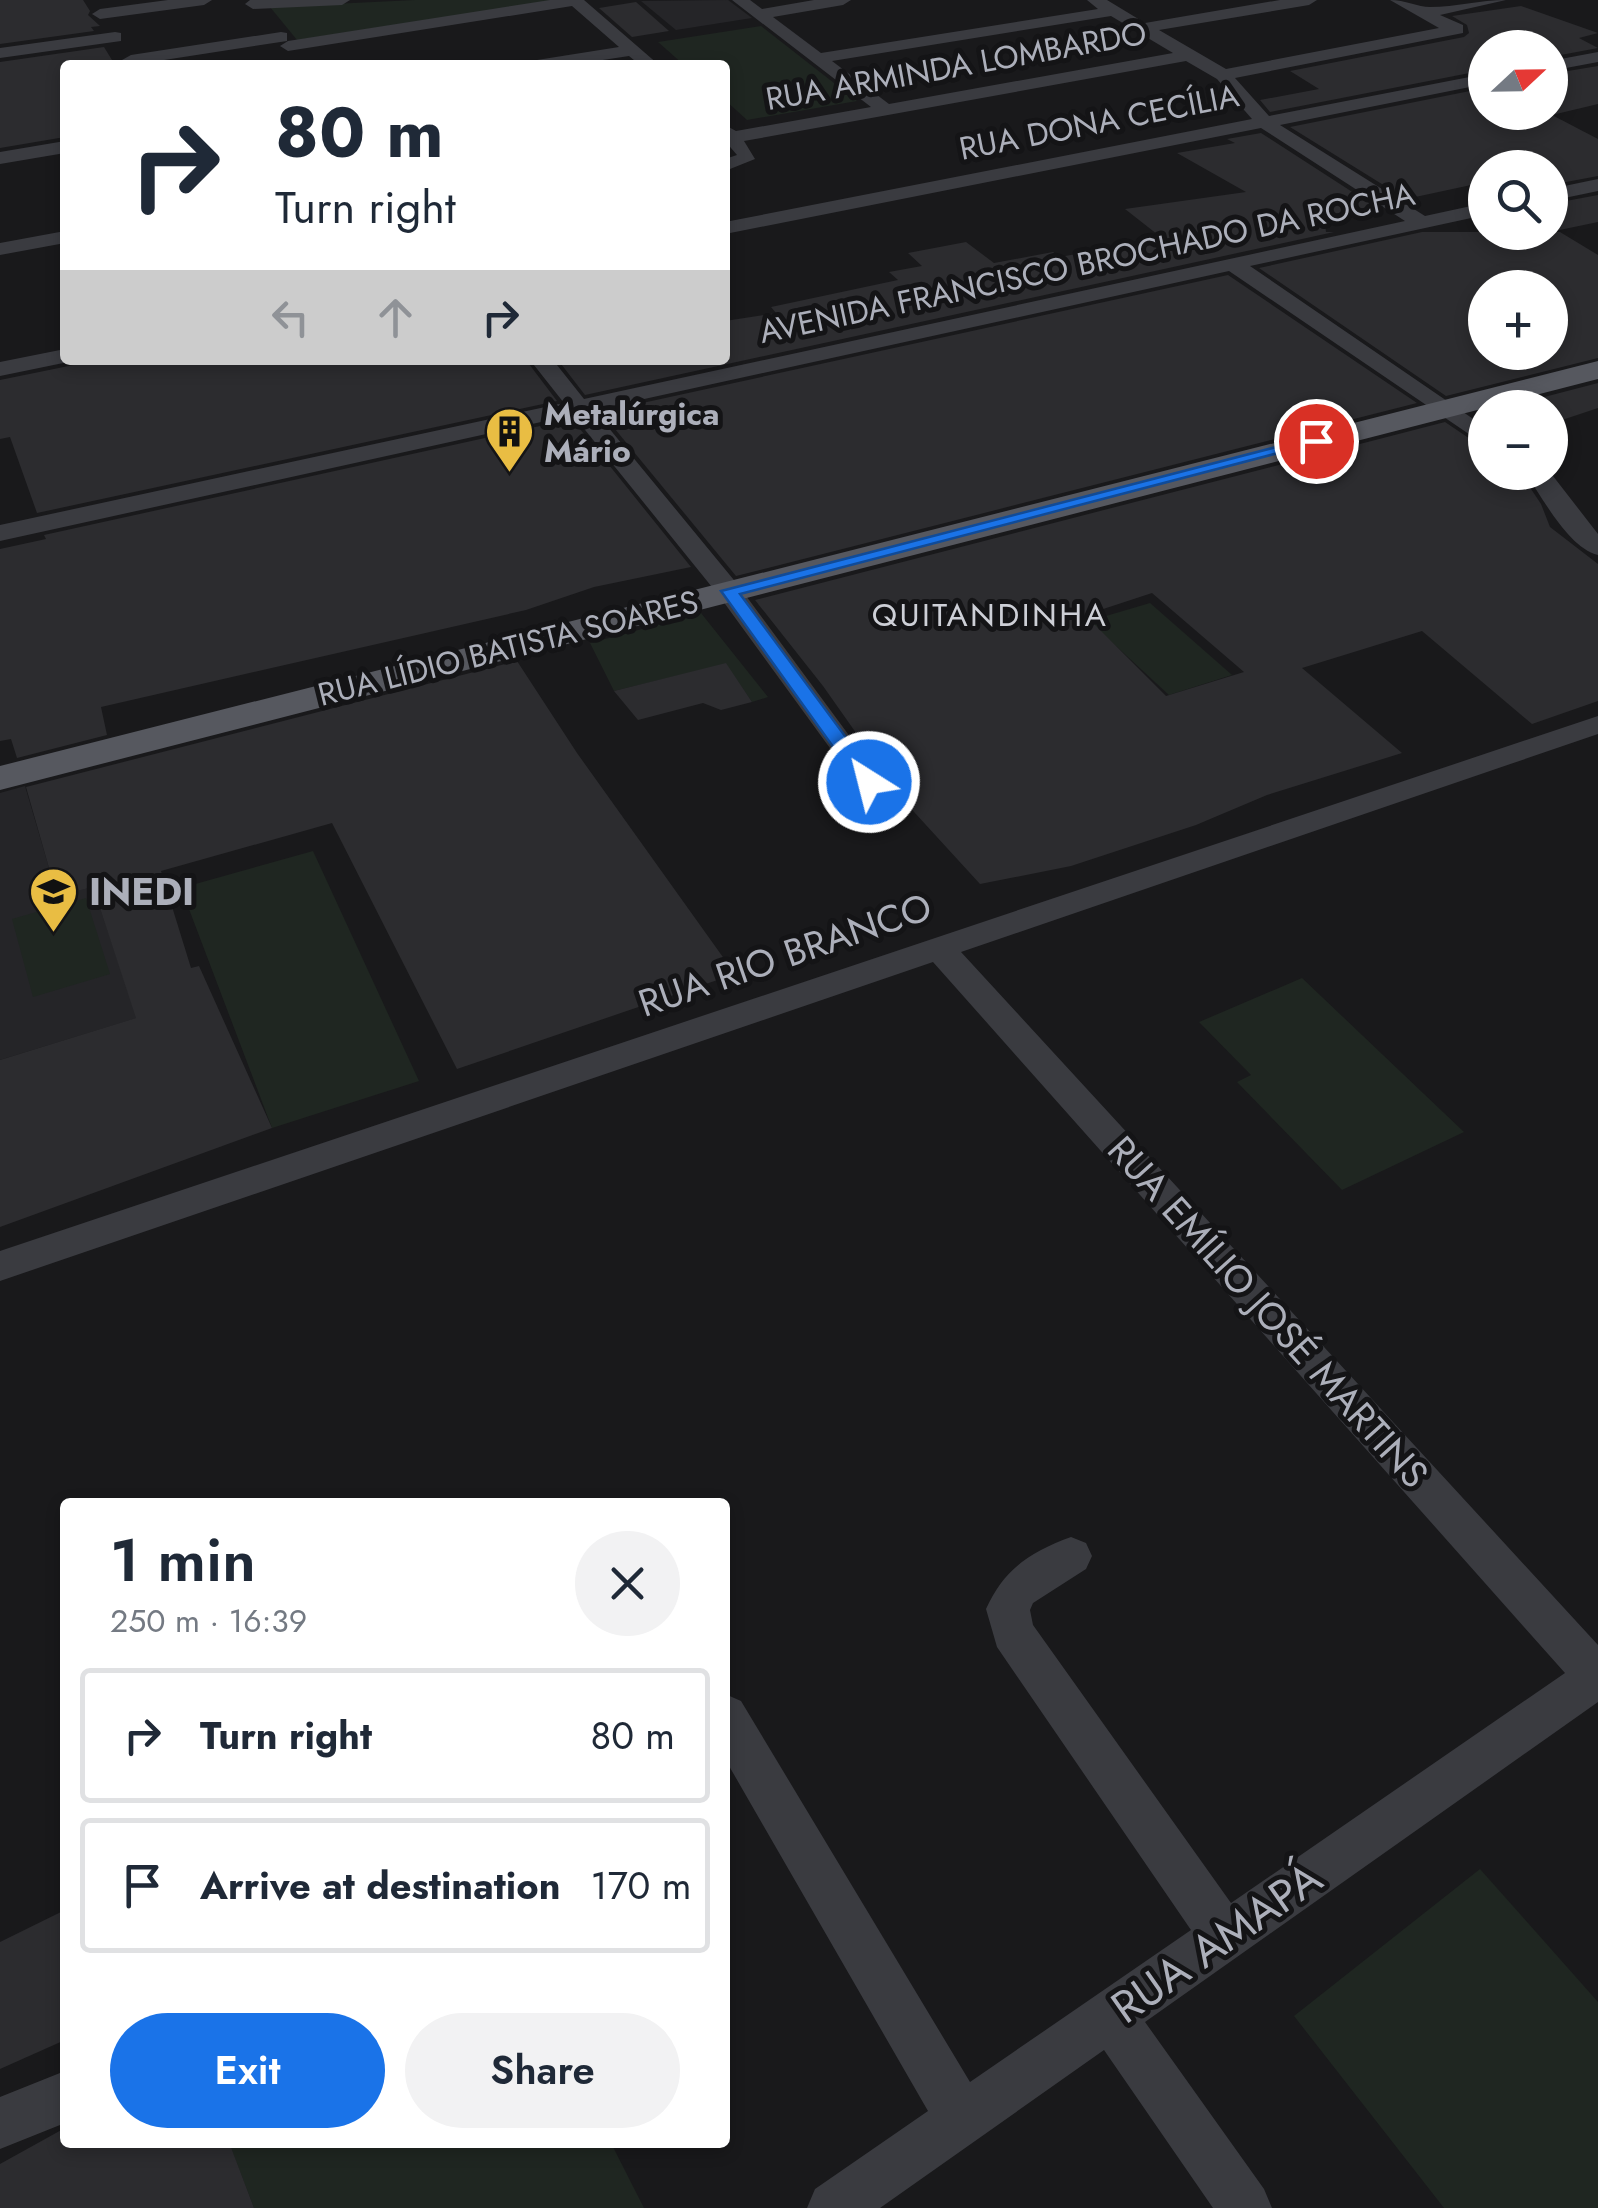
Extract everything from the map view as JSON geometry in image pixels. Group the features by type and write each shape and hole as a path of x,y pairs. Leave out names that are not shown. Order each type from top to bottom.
{"main road":[{"name":"RUA LÍDIO BATISTA SOARES","path":"14,763 1435,403 1598,355"},
{"name":"RUA LÍDIO BATISTA SOARES","path":"1435,403 1598,370"}],"street":[{"path":"0,44 204,0"},
{"path":"251,2 342,0"},
{"path":"147,60 574,0 644,60"},
{"path":"740,0 885,109"},
{"path":"759,14 843,0"},
{"path":"1095,0 1224,75 1264,122 1422,223"},
{"path":"1143,28 1258,4 1309,0"},
{"path":"1224,75 1457,30 1398,0"},
{"path":"1425,14 1498,0"},
{"path":"251,2 299,60"},
{"path":"821,58 1113,11"},
{"path":"0,53 104,20"},
{"path":"104,20 131,60"},
{"path":"569,60 633,50"},
{"name":"RUA ARMINDA LOMBARDO","path":"730,133 1189,55"},
{"path":"1568,63 1598,57"},
{"path":"1571,62 1598,75"},
{"name":"RUA DONA CECÍLIA","path":"730,227 1468,82"},
{"path":"730,135 746,159 730,164"},
{"path":"0,158 60,148"},
{"path":"1568,191 1598,185"},
{"name":"AVENIDA FRANCISCO BROCHADO DA ROCHA","path":"0,534 1468,214"},
{"path":"0,248 60,238"},
{"path":"1234,265 1468,426"},
{"path":"0,368 60,357"},
{"path":"545,365 722,582 869,782"},
{"path":"1554,490 1578,529 1598,547"},
{"name":"RUA RIO BRANCO","path":"0,1266 1598,725"},
{"name":"RUA EMÍLIO JOSÉ MARTINS","path":"939,948 1598,1676"},
{"path":"1071,1556 1018,1589 1008,1610 1014,1633 1225,1936"},
{"name":"RUA AMAPÁ","path":"834,2208 1598,1676"},
{"path":"730,1725 962,2119"},
{"path":"1110,2016 1246,2208"},
{"path":"0,2123 60,2099"}],"shaded area":[{"path":"415,0 557,0 297,40 270,7"},
{"path":"728,0 752,18 676,30 641,1"},
{"path":"761,26 857,101 747,120 730,105 730,60 678,60 658,42"},
{"path":"1150,603 1232,675 1169,695 1089,621"},
{"path":"701,613 768,697 752,702 726,664 614,691 590,643"},
{"name":"INEDI","path":"25,786 57,895 93,887 137,1018 0,1060 0,793"},
{"path":"313,851 419,1081 272,1128 181,888"},
{"path":"86,898 110,974 33,997 12,919"},
{"path":"1302,978 1464,1132 1342,1190 1237,1082 1251,1075 1199,1022"},
{"path":"1480,1869 1598,2002 1598,2208 1444,2208 1294,2016"},
{"path":"231,2148 614,2148 644,2208 254,2208"}],"building":[{"path":"0,0 83,0 90,11 88,15 100,26 91,27 94,31 0,44"},
{"path":"636,2 669,31 632,37 599,8"},
{"path":"1521,6 1598,33 1579,38 1598,48 1568,54 1568,30 1468,30 1452,16"},
{"path":"1468,34 1468,73 1270,112 1260,100 1319,89 1290,71"},
{"path":"104,47 112,60 60,60 60,138 0,148 0,62"},
{"path":"1598,66 1598,104 1568,111 1568,71"},
{"path":"1468,91 1468,130 1568,130 1568,123 1598,139 1598,176 1568,182 1568,150 1468,150 1468,186 1406,199 1290,127"},
{"path":"1261,133 1374,206 1324,216 1326,232 1334,232 730,363 730,320 776,313 771,307 898,280 889,272 922,266 908,253 966,242 994,263 1053,252 1060,257 1162,238 1125,209 1246,192 1177,153 1235,143 1227,139"},
{"path":"1598,195 1598,222 1568,228 1568,201"},
{"path":"1422,232 1468,232 1468,250 1568,250 1568,237 1598,255 1598,358 1568,366 1568,270 1468,270 1468,370 1550,370 1446,396 1259,268"},
{"path":"1228,275 1417,403 736,576 601,412"},
{"path":"74,365 530,365 557,401 37,513 10,437 0,439 0,380"},
{"path":"562,365 723,365 585,395"},
{"path":"1598,383 1598,408 1568,418 1568,391"},
{"path":"572,419 691,567 594,587 526,610 101,707 107,735 17,758 11,739 0,741 0,549 46,539 44,535"},
{"path":"1445,422 1468,438 1468,490 1532,490 1550,527 1598,564 1598,701 1532,724 1422,631 1302,668 1402,753 1267,795 1196,825 1071,866 980,884 904,801 823,686 755,600","holes":["1152,593 1244,672 1166,696 1085,615"]},
{"path":"517,661 577,753 735,974 457,1069 332,823 161,871 191,968 199,966 272,1128 0,1227 0,1060 136,1018 93,887 57,896 26,787"},
{"path":"726,663 752,702 721,710 703,703 638,720 614,691"},
{"path":"60,1912 60,2042 0,2069 0,1942"},
{"path":"60,2131 60,2148 231,2148 254,2208 0,2208 0,2164"}],"place":[{"name":"Metalúrgica Mário","path":"509,474"},
{"name":"INEDI","path":"54,934"}],"district":[{"name":"QUITANDINHA","path":"990,615"}],"route":[{"path":"869,782 729,591 1316,441"}]}
